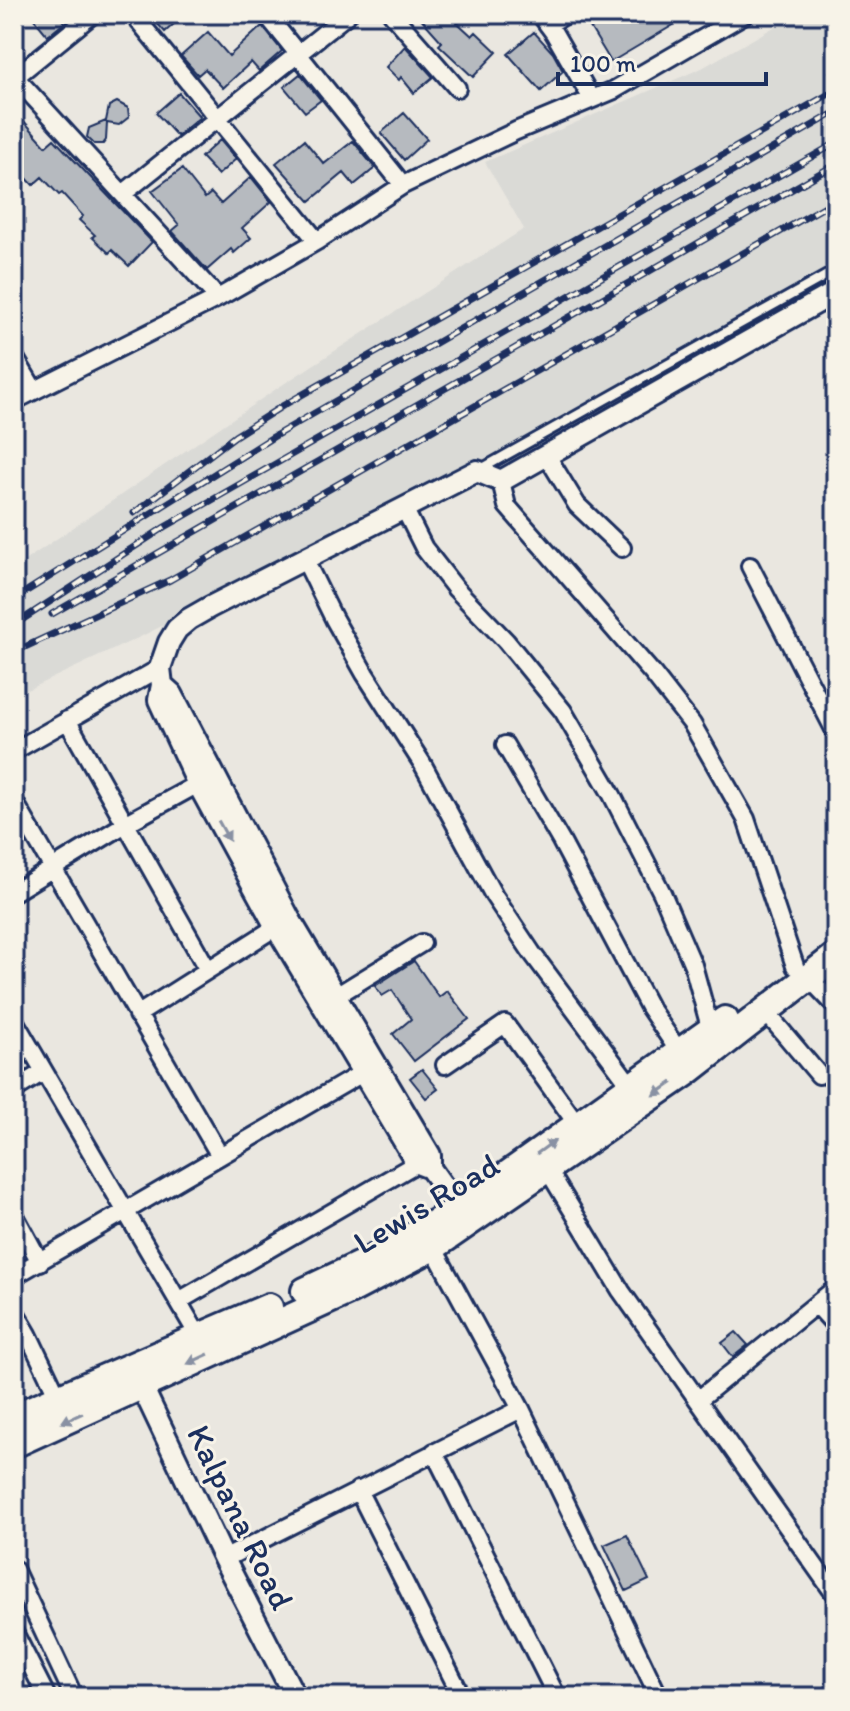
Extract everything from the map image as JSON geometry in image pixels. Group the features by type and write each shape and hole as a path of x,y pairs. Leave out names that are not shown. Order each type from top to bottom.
{"main road":[{"name":"Lewis Road","path":"14,1417 58,1397 130,1378 349,1291 433,1247 687,1072 765,1011 836,936"},
{"name":"Lewis Road","path":"14,1444 199,1337 335,1278 459,1209 711,1031 801,971 836,956"}],"street":[{"path":"93,14 14,78 124,193 218,298"},
{"path":"133,14 317,241"},
{"path":"266,14 403,185"},
{"path":"124,193 348,14"},
{"path":"392,14 457,88"},
{"path":"566,14 544,20 592,99"},
{"path":"14,401 218,298 317,241 403,185 516,131 614,90 745,14"},
{"path":"501,481 836,292"},
{"path":"14,356 34,390"},
{"path":"547,456 577,505 622,548"},
{"path":"459,1209 423,1166 276,927 198,784 159,700 169,642 177,629 189,619 477,471 501,481"},
{"path":"501,481 507,506 653,674 692,724 746,819 801,971 836,1006"},
{"path":"404,508 432,558 563,711 612,795 662,893 693,965 711,1031"},
{"path":"305,560 350,647 422,763 494,896 532,953 631,1086"},
{"path":"750,566 836,733"},
{"path":"14,751 67,720 161,676"},
{"path":"161,676 289,918 430,1155 423,1166 179,1301"},
{"path":"67,720 208,970"},
{"path":"505,745 561,841 649,1007 680,1053"},
{"path":"14,892 198,784"},
{"path":"14,801 220,1156"},
{"path":"137,1015 276,927"},
{"path":"336,996 422,943"},
{"path":"765,1011 819,1075"},
{"path":"14,1020 199,1337"},
{"path":"445,1065 505,1024 577,1124"},
{"path":"14,1090 43,1072"},
{"path":"14,1276 364,1072"},
{"path":"548,1170 621,1291 836,1596"},
{"path":"14,1214 40,1262"},
{"path":"433,1247 521,1409 659,1697"},
{"path":"698,1400 836,1288"},
{"path":"817,1305 836,1326"},
{"path":"14,1310 21,1338 58,1397"},
{"name":"Kalpana Road","path":"130,1378 295,1697"},
{"name":"Kalpana Road","path":"130,1378 281,1697"},
{"path":"224,1559 521,1409"},
{"path":"434,1452 557,1697"},
{"path":"358,1490 462,1697"},
{"path":"14,1569 74,1697"},
{"path":"14,1632 47,1697"}],"lane":[{"path":"477,471 836,270"}],"path":[{"path":"836,68 830,72 836,83"}],"shaded area":[{"path":"797,14 836,14 836,281 505,467 478,459 336,539 14,696 14,568 279,387 524,229 485,162 702,68"}],"building":[{"path":"30,14 58,14 65,22 48,36"},
{"path":"149,14 185,14 165,32"},
{"path":"417,14 448,14 472,36 476,32 497,52 473,77 439,45 442,42"},
{"path":"582,14 692,14 611,62"},
{"path":"262,26 282,51 259,71 251,62 223,88 205,69 198,75 181,56 208,32 229,56"},
{"path":"534,32 553,53 563,71 541,91 508,54"},
{"path":"405,46 433,77 414,93 401,77 399,80 386,67"},
{"path":"300,74 321,100 305,112 284,87"},
{"path":"179,93 200,117 177,136 156,113"},
{"path":"117,102 128,108 129,117 119,125 107,123 106,140 103,144 94,144 87,137 89,128 106,121 109,106"},
{"path":"14,110 46,146 54,139 152,242 129,266 92,237 95,235 79,220 83,216 62,193 59,195 42,177 33,185 14,164"},
{"path":"404,113 427,139 404,160 381,133"},
{"path":"220,140 236,159 218,175 201,157"},
{"path":"304,140 324,164 353,141 375,168 354,185 344,173 310,201 276,163"},
{"path":"182,169 205,198 211,193 221,204 251,177 271,202 242,228 251,238 234,253 231,249 207,270 172,231 179,225 152,191"},
{"path":"414,961 439,997 447,991 469,1019 414,1061 393,1034 411,1019 392,990 382,996 375,986"},
{"path":"422,1069 438,1089 426,1098 410,1078"},
{"path":"736,1332 748,1345 733,1357 722,1343"},
{"path":"627,1535 649,1580 626,1591 604,1545"}],"railway":[{"path":"134,513 235,436 284,405 836,90"},
{"path":"14,599 273,437 836,112"},
{"path":"14,625 165,527 836,143"},
{"path":"52,614 836,164"},
{"path":"14,652 170,580 836,200"}]}
